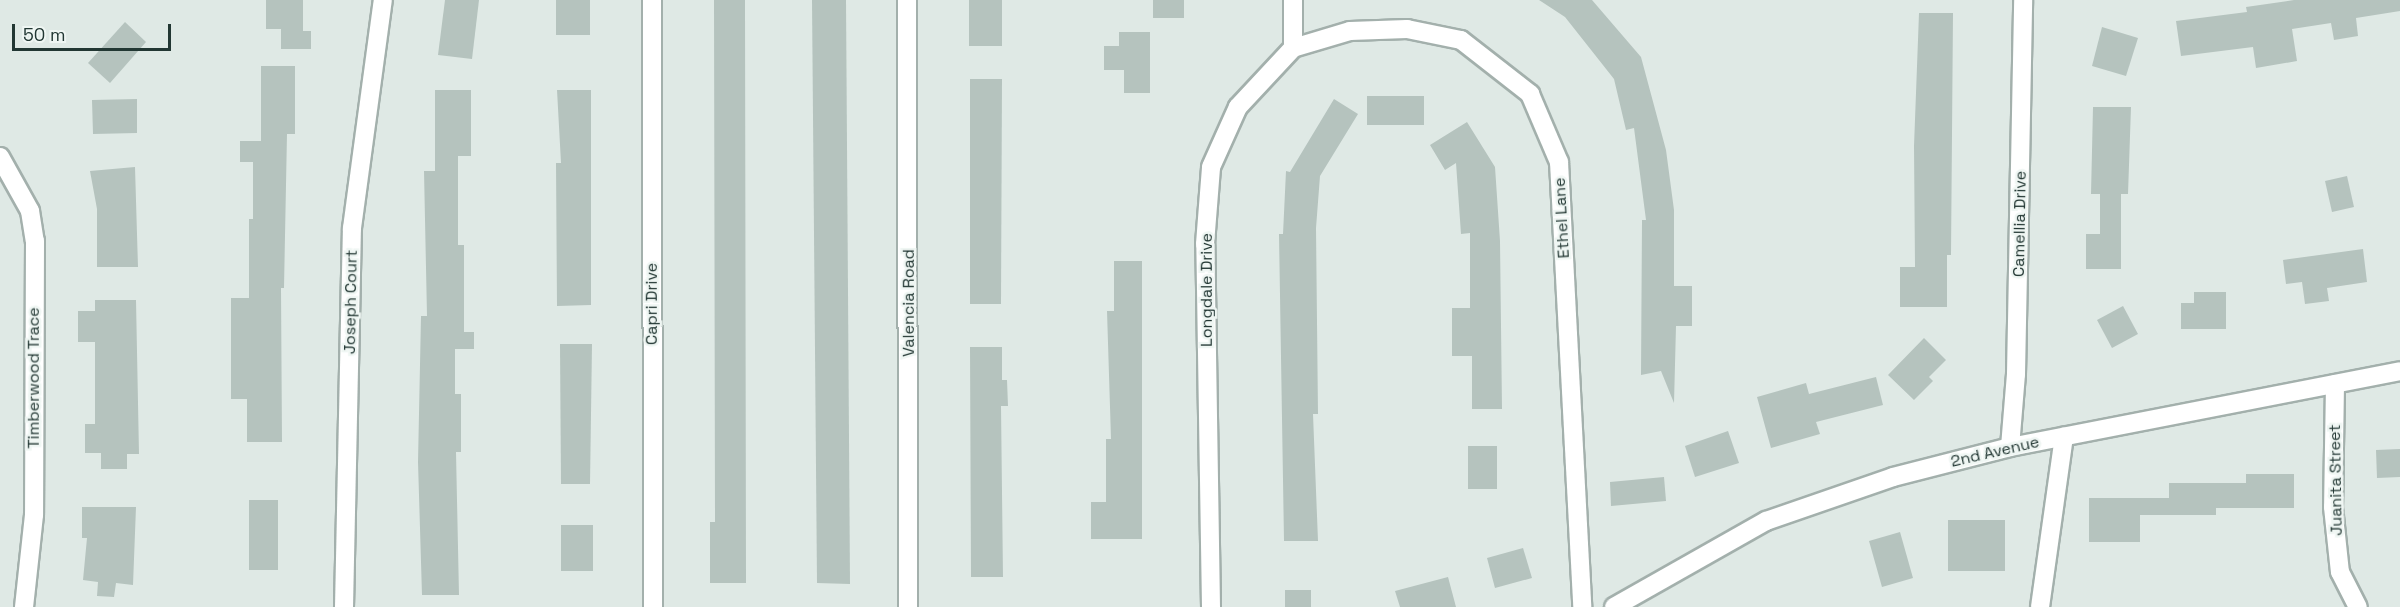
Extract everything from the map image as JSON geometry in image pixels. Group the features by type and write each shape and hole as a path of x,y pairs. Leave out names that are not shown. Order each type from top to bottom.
{"street":[{"name":"Joseph Court","path":"344,607 352,228 383,0"},
{"name":"Capri Drive","path":"651,0 653,607"},
{"name":"Valencia Road","path":"907,0 908,607"},
{"path":"1293,0 1293,48"},
{"name":"Camellia Drive","path":"2010,447 2016,374 2023,0"},
{"name":"Ethel Lane","path":"1293,48 1350,31 1407,29 1461,40 1530,94 1559,162 1582,607"},
{"name":"Longdale Drive","path":"1211,607 1205,244 1211,167 1238,107 1293,48"},
{"name":"Timberwood Trace","path":"0,157 30,211 35,241 34,516 24,607"},
{"name":"2nd Avenue","path":"1614,607 1766,521 1893,477 2010,447 2400,371"},
{"name":"Juanita Street","path":"2335,384 2333,507 2340,572 2358,607"},
{"path":"2040,607 2064,437"}],"building":[{"path":"266,0 303,0 303,31 311,31 311,49 281,49 281,29 266,29"},
{"path":"445,0 479,0 472,59 438,55"},
{"path":"556,0 590,0 590,35 556,35"},
{"path":"714,0 745,0 746,583 710,583 710,522 715,522"},
{"path":"812,0 846,0 850,584 817,583"},
{"path":"969,0 1002,0 1002,46 969,46"},
{"path":"1153,0 1184,0 1184,18 1153,18"},
{"path":"1539,0 1592,0 1641,57 1666,150 1674,210 1674,286 1692,286 1692,326 1676,326 1674,403 1661,371 1641,375 1642,220 1646,220 1634,128 1626,130 1614,79 1565,17"},
{"path":"2294,0 2400,0 2400,11 2356,18 2358,36 2334,40 2331,23 2292,29 2297,61 2256,68 2253,47 2181,56 2176,21 2247,12 2246,7"},
{"path":"1919,13 1953,13 1951,255 1947,255 1947,307 1900,307 1900,267 1915,267 1914,146"},
{"path":"125,22 146,42 110,83 88,63"},
{"path":"2102,27 2138,38 2126,76 2092,66"},
{"path":"1119,32 1150,32 1150,93 1124,93 1124,70 1104,70 1104,46 1119,46"},
{"path":"261,66 295,66 295,134 287,134 284,288 281,288 282,442 247,442 247,399 231,399 231,298 249,298 249,219 253,219 253,162 240,162 240,141 261,141"},
{"path":"970,79 1002,79 1001,304 970,304"},
{"path":"435,90 471,90 471,156 458,156 458,245 464,245 464,332 474,332 474,349 455,349 455,394 461,394 461,452 456,452 459,595 422,595 418,462 421,316 427,316 424,171 435,171"},
{"path":"557,90 591,90 591,305 557,306 556,163 561,163"},
{"path":"1367,96 1424,96 1424,125 1367,125"},
{"path":"137,99 137,133 93,134 92,100"},
{"path":"1334,99 1358,114 1320,176 1316,228 1318,414 1313,414 1318,541 1284,541 1279,234 1283,234 1286,171 1290,172"},
{"path":"2093,107 2131,107 2128,194 2121,194 2121,269 2086,269 2086,234 2100,234 2100,194 2091,194"},
{"path":"1467,122 1495,167 1500,241 1502,409 1472,409 1472,356 1452,356 1452,308 1470,308 1470,233 1461,234 1456,163 1445,170 1430,145"},
{"path":"135,167 138,267 97,267 97,209 90,171"},
{"path":"2347,176 2354,207 2332,212 2325,181"},
{"path":"2363,249 2367,282 2327,288 2329,301 2305,304 2302,282 2286,284 2283,260"},
{"path":"1114,261 1142,261 1142,539 1091,539 1091,502 1106,502 1106,439 1111,439 1107,311 1114,311"},
{"path":"2194,292 2226,292 2226,329 2181,329 2181,303 2194,303"},
{"path":"95,300 136,300 139,454 127,454 127,469 101,469 101,453 85,453 85,424 95,424 95,342 78,342 78,311 95,311"},
{"path":"2123,306 2138,334 2112,348 2097,320"},
{"path":"1924,338 1946,360 1929,377 1933,381 1914,400 1888,375"},
{"path":"560,344 592,344 590,484 561,484"},
{"path":"970,347 1002,347 1002,380 1007,380 1008,406 1001,406 1003,577 971,577"},
{"path":"1876,377 1883,405 1816,422 1820,434 1771,448 1757,397 1806,383 1809,394"},
{"path":"1728,431 1739,463 1695,477 1685,446"},
{"path":"1468,446 1497,446 1497,489 1468,489"},
{"path":"2400,449 2400,477 2377,478 2376,450"},
{"path":"2246,474 2294,474 2294,508 2216,508 2216,515 2140,515 2140,542 2089,542 2089,498 2169,498 2169,483 2246,483"},
{"path":"1664,477 1666,501 1611,506 1610,482"},
{"path":"249,500 278,500 278,570 249,570"},
{"path":"82,507 136,507 133,585 116,583 114,597 97,596 98,582 83,580 87,538 82,538"},
{"path":"1948,520 2005,520 2005,571 1948,571"},
{"path":"561,525 593,525 593,571 561,571"},
{"path":"1900,532 1913,578 1882,587 1869,541"},
{"path":"1523,548 1532,578 1495,588 1487,558"},
{"path":"1448,577 1456,607 1400,607 1395,591"},
{"path":"1285,590 1311,590 1311,607 1285,607"}]}
